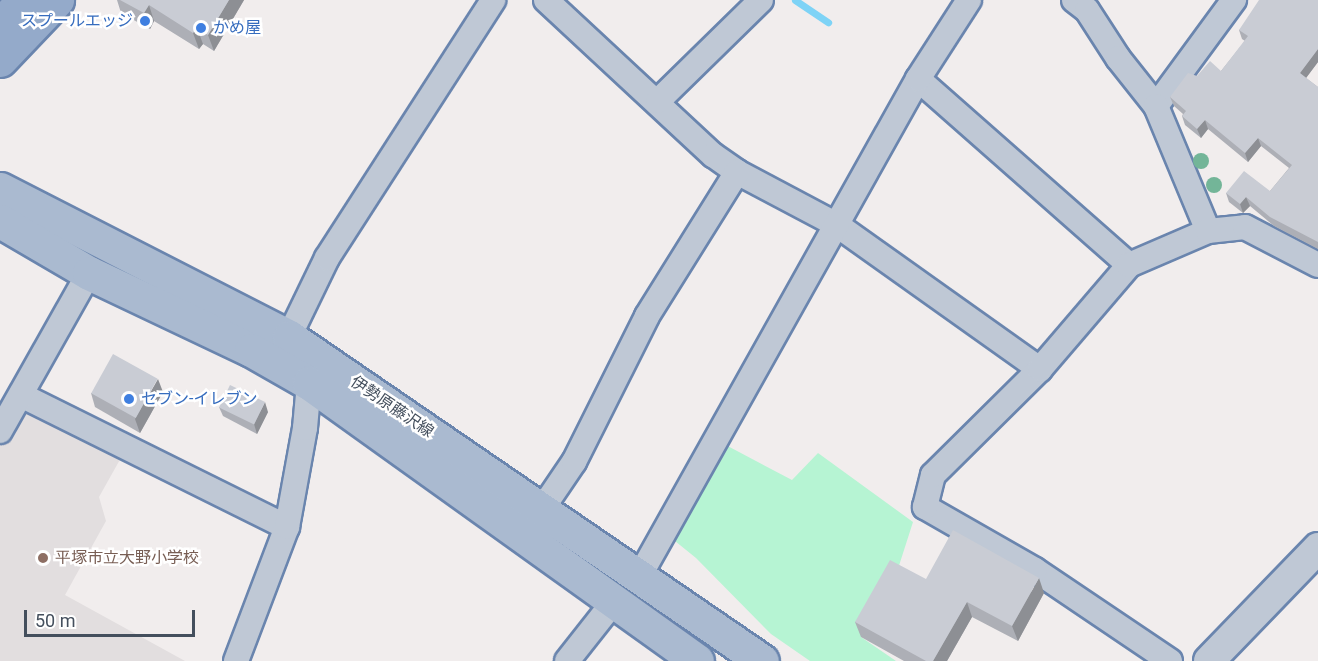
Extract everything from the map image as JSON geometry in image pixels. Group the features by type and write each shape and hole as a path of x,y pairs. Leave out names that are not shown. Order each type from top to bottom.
{"highway":[{"path":"4,43 23,0"},
{"path":"4,43 57,0"}],"main road":[{"name":"伊勢原藤沢線","path":"0,189 283,351 542,509 762,661"},
{"name":"伊勢原藤沢線","path":"0,221 89,273 283,351 309,383 612,604 697,661"}],"street":[{"path":"283,351 327,258 493,0"},
{"path":"546,0 658,101 713,155 737,172 837,225 1040,369"},
{"path":"658,101 761,0"},
{"path":"639,577 918,80 969,0"},
{"path":"1074,0 1088,10 1118,58 1156,106 1208,231"},
{"path":"1156,106 1234,0"},
{"path":"918,80 1129,265"},
{"path":"542,509 574,462 647,316 737,172"},
{"path":"1170,661 1035,570 925,507 933,475 1040,369 1129,265 1208,231 1245,227 1318,265"},
{"path":"0,431 89,273"},
{"path":"236,661 286,527 305,428 309,383"},
{"path":"21,395 286,527"},
{"path":"1209,661 1318,548"},
{"path":"567,661 612,604"}],"shaded area":[{"name":"平塚市立大野小学校","path":"18,407 122,456 99,497 106,521 65,595 185,661 0,661 0,439"}],"green space":[{"path":"722,443 792,480 818,453 913,522 896,575 861,637 896,661 810,661 771,634 696,558 670,537"}],"building":[{"path":"120,0 229,0 208,35 197,28 193,33 149,5 144,13"},
{"path":"1259,0 1318,0 1318,49 1300,73 1318,87 1318,242 1270,217 1246,197 1240,204 1226,193 1244,171 1270,191 1292,165 1258,138 1245,153 1205,120 1197,129 1182,116 1186,111 1170,97 1188,73 1197,76 1210,61 1221,71 1248,36 1239,30"},
{"name":"セブン-イレブン","path":"113,354 158,379 136,418 91,393"},
{"path":"230,385 265,402 254,425 219,407"},
{"path":"953,530 1039,578 1012,626 967,602 933,661 926,661 855,622 890,560 926,579"}],"waterway":[{"path":"795,0 828,22"}],"place":[{"name":"スプールエッジ","path":"145,21"},
{"name":"かめ屋","path":"201,28"},
{"name":"セブン-イレブン","path":"129,399"},
{"name":"平塚市立大野小学校","path":"43,558"}]}
